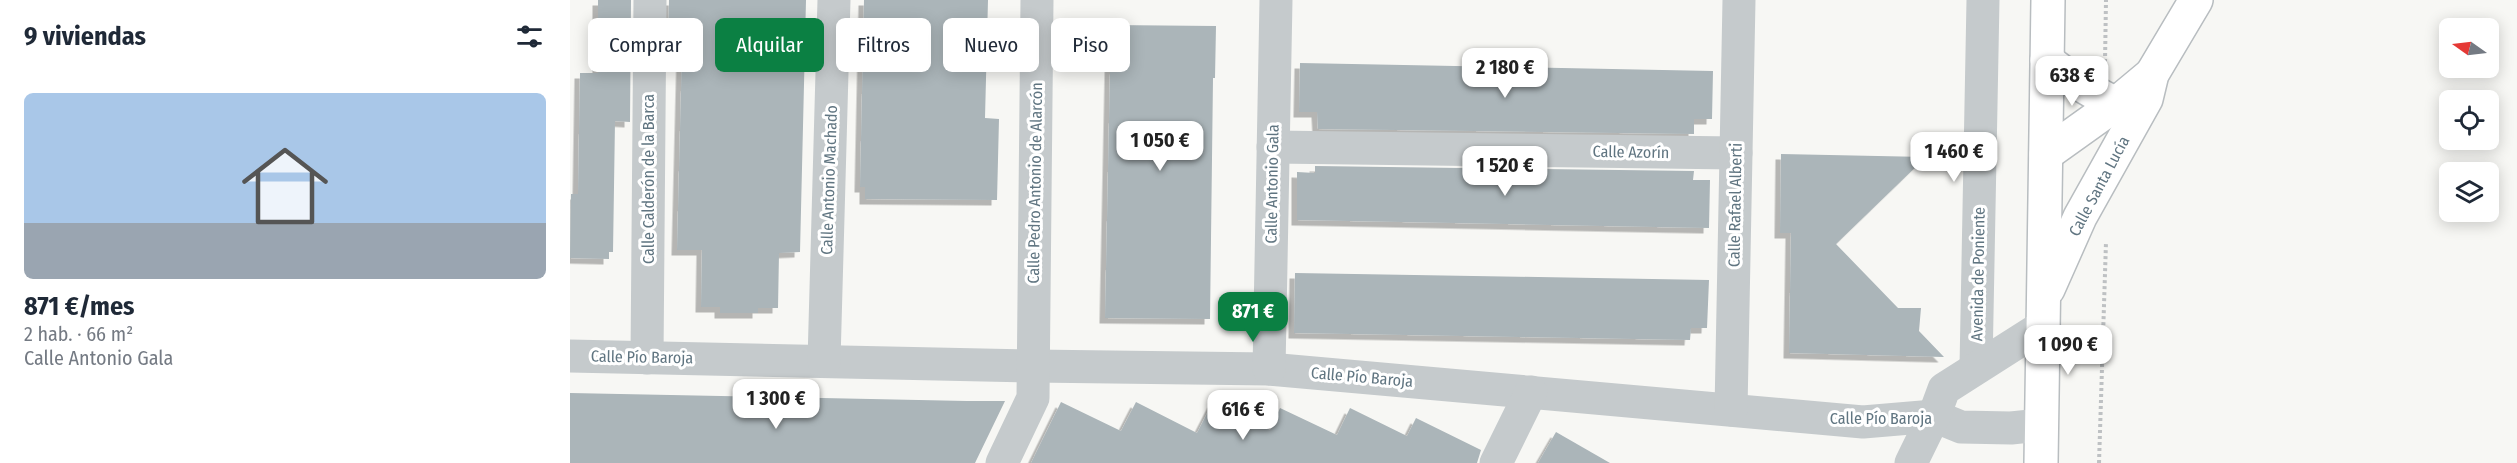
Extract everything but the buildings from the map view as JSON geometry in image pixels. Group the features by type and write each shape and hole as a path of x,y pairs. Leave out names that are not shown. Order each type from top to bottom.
{"main road":[{"path":"2041,463 2048,0"},
{"name":"Calle Santa Lucía","path":"2043,312 2080,217 2146,99 2152,74 2196,0"},
{"path":"2047,60 2089,91 2116,104"},
{"name":"Calle Santa Lucía","path":"2046,154 2116,104 2152,74"}],"street":[{"name":"Calle Calderón de la Barca","path":"647,358 650,0"},
{"name":"Calle Antonio Machado","path":"824,361 834,0"},
{"name":"Calle Pedro Antonio de Alarcón","path":"1002,463 1033,398 1037,0"},
{"name":"Calle Antonio Gala","path":"1269,369 1276,0"},
{"name":"Calle Rafael Alberti","path":"1731,410 1739,0"},
{"name":"Avenida de Poniente","path":"1976,367 1983,0"},
{"name":"Calle Azorín","path":"1273,147 1736,153"},
{"path":"1911,463 1934,416 1944,389 1976,367 2043,312"},
{"name":"Calle Pío Baroja","path":"570,356 1269,369 1863,422 1934,416 1961,428 2011,428 2041,425"},
{"path":"1496,463 1531,392"}],"path":[{"path":"2099,463 2106,238"}]}
